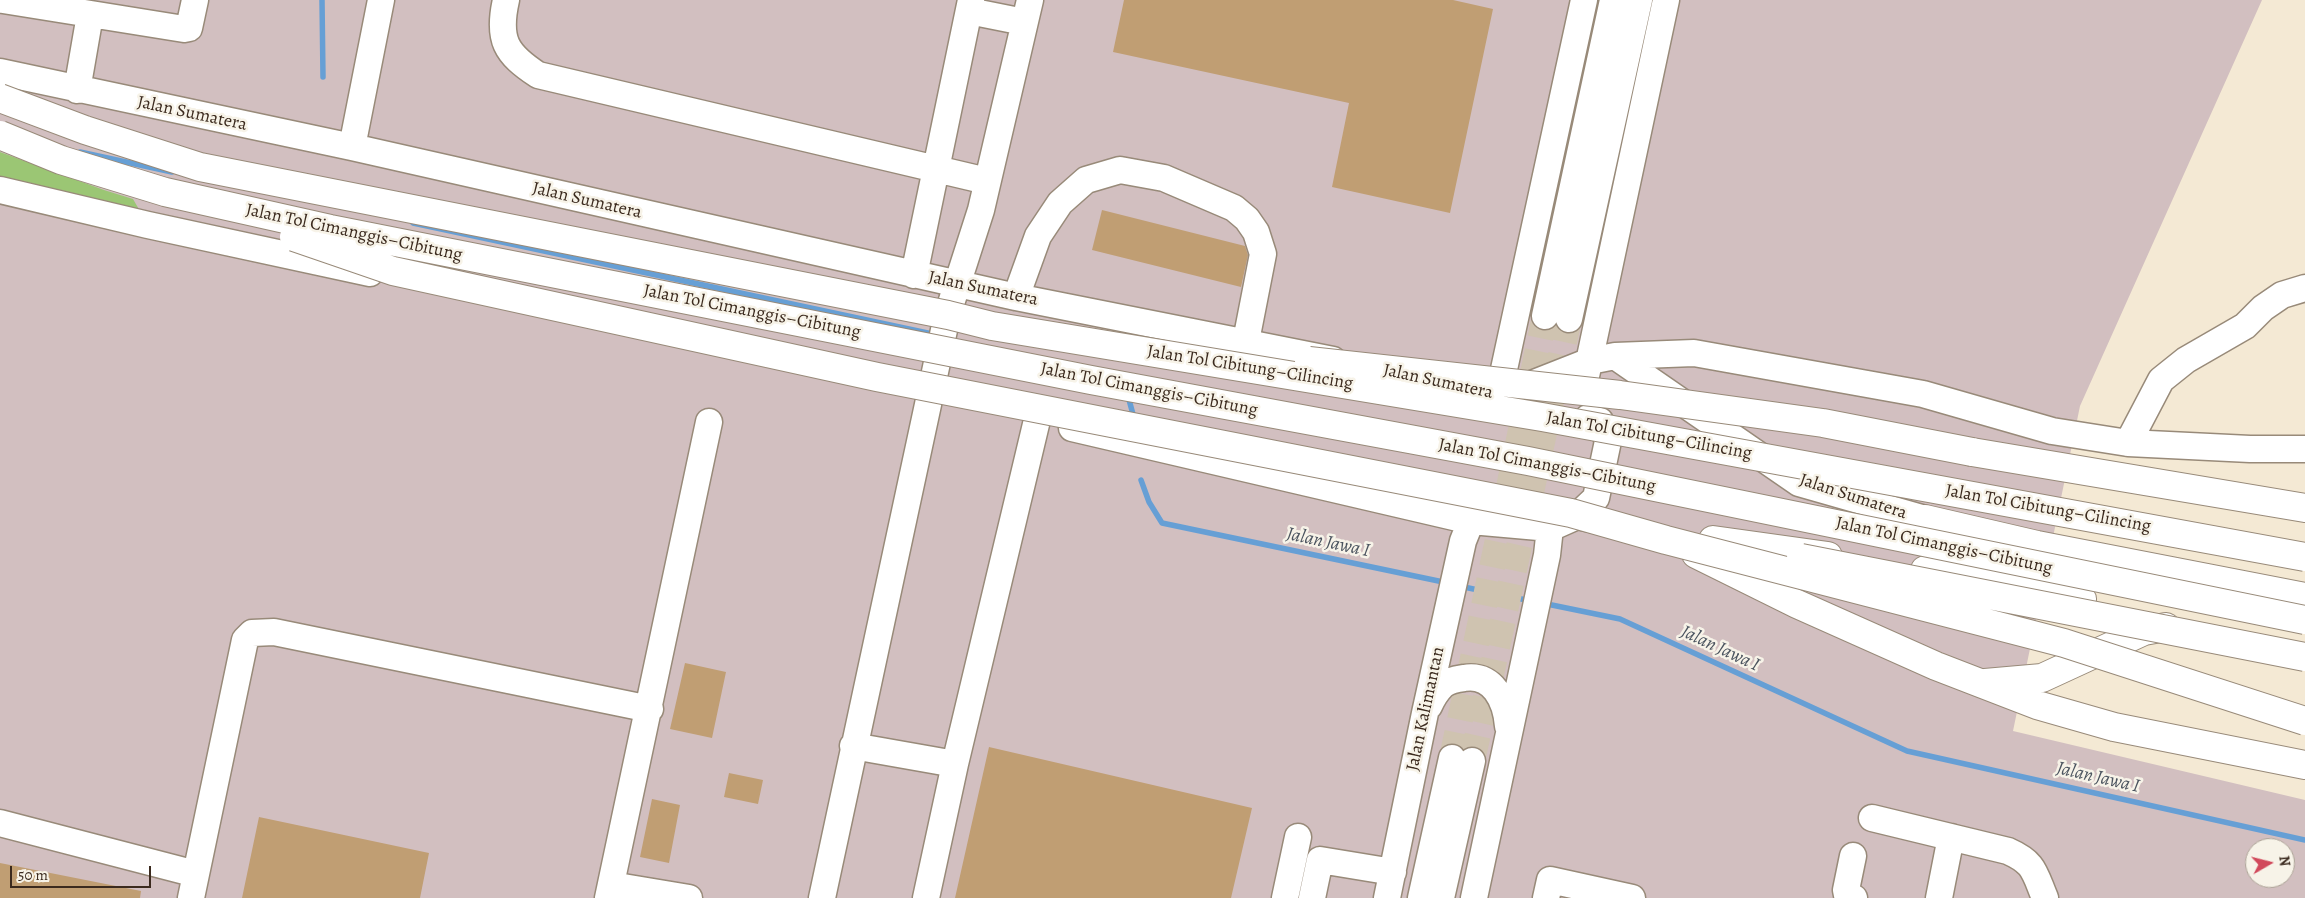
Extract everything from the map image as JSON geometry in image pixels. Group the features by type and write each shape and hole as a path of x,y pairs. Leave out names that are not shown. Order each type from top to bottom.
{"highway":[{"name":"Jalan Tol Cimanggis–Cibitung","path":"0,98 85,130 200,167 948,315 992,326"},
{"name":"Jalan Tol Cimanggis–Cibitung","path":"0,135 61,160 165,192 330,229 1091,380 1528,461 2305,620"},
{"path":"165,192 393,271 877,378 1685,545 2064,643 2305,721"},
{"path":"992,326 1620,395 1823,423 1972,452 2305,508"},
{"name":"Jalan Tol Cibitung–Cilincing","path":"992,326 1542,417 2305,557"},
{"path":"2200,490 2305,499"},
{"path":"1566,519 2305,657"},
{"path":"1925,519 2037,545 2305,597"},
{"path":"1606,521 1677,545 1806,608 1936,666 2037,706 2114,727 2305,766"},
{"path":"1713,540 1976,578 2192,622 2305,649"},
{"path":"1979,683 2042,678 2144,630 2192,622"}],"street":[{"path":"3,0 184,29 189,28 195,0"},
{"path":"352,147 381,0"},
{"path":"506,0 504,43 518,62 538,75 987,181"},
{"path":"1474,898 1542,578 1566,519 1596,498 1608,441 1589,418 1498,397 1584,0"},
{"path":"1613,0 1557,318 1639,0"},
{"path":"1589,418 1590,361 1666,0"},
{"path":"822,898 853,746 932,395 947,316 959,284 981,210 1027,11 970,6 914,275"},
{"path":"76,90 90,15"},
{"name":"Jalan Sumatera","path":"0,72 76,90 352,147 914,275 1016,297 1246,341 1498,397 1590,361 1616,356 1799,483 1925,519"},
{"path":"1016,297 1038,236 1060,203 1086,180 1120,170 1164,178 1234,208 1247,219 1256,232 1263,254 1246,341"},
{"path":"0,190 148,225 932,395 1471,521 1566,519 1606,521 1713,540"},
{"path":"2128,443 2161,380 2186,360 2245,326 2263,308 2282,295 2305,288"},
{"path":"1616,356 1694,353 1923,394 2052,431 2128,443 2250,449 2305,449"},
{"path":"926,898 1037,420"},
{"path":"689,898 610,891 650,709 709,422"},
{"name":"Jalan Kalimantan","path":"1387,898 1424,714 1463,541 1471,521"},
{"path":"0,823 193,886 245,640 252,633 274,632 650,709"},
{"path":"1424,714 1437,691 1443,685 1471,677 1481,679 1498,691 1507,714 1508,735"},
{"path":"853,746 956,764"},
{"path":"1421,898 1462,759 1442,898"},
{"path":"1872,818 2008,852 2025,859 2034,870 2045,898"},
{"path":"1285,898 1298,837"},
{"path":"1939,898 1951,837"},
{"path":"1853,856 1846,890 1847,895 1854,898"},
{"path":"1312,898 1320,860 1393,872"},
{"path":"1546,898 1550,880 1632,898"}],"shaded area":[{"path":"0,0 2262,0 2080,406 2013,731 2305,800 2305,898 0,898"}],"green space":[{"path":"0,152 133,199 148,225 0,190"}],"building":[{"path":"1124,0 1453,0 1493,9 1450,213 1332,187 1349,103 1113,52"},
{"path":"1102,210 1245,246 1248,255 1241,287 1092,250"},
{"path":"685,663 726,672 712,738 670,729"},
{"path":"989,747 1252,808 1231,898 955,898"},
{"path":"729,773 763,780 758,804 724,797"},
{"path":"652,799 680,805 669,863 640,857"},
{"path":"259,817 429,853 420,898 242,898"},
{"path":"0,863 141,891 140,898 0,898"}],"waterway":[{"path":"322,0 323,77"},
{"path":"80,152 172,172"},
{"path":"413,223 937,335"},
{"path":"1128,396 1134,418"},
{"name":"Jalan Jawa I","path":"1141,480 1149,502 1162,523 1448,583"},
{"name":"Jalan Jawa I","path":"1459,586 1531,601"},
{"name":"Jalan Jawa I","path":"1542,603 1620,619 1907,751 2305,840"}],"tunnel":[{"path":"1452,758 1545,316"},
{"path":"1472,761 1569,319"}]}
